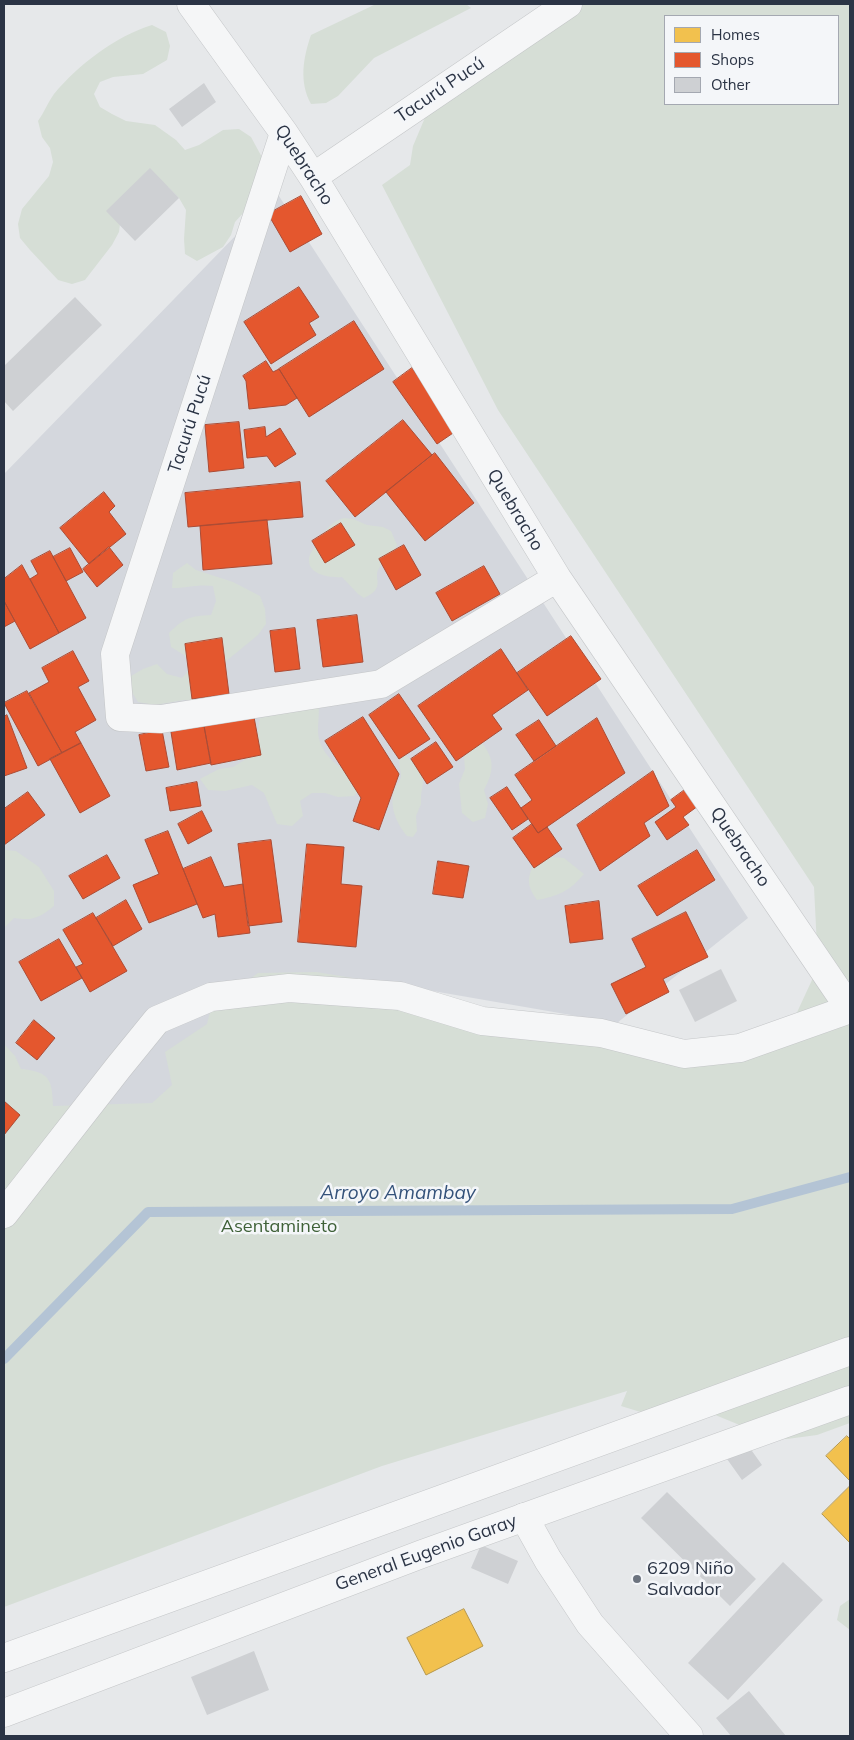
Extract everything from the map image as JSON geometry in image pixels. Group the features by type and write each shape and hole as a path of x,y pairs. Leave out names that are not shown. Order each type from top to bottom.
{"street":[{"name":"Quebracho","path":"191,4 284,133 313,177 557,578 850,1009"},
{"name":"Tacurú Pucú","path":"313,177 568,4"},
{"name":"Tacurú Pucú","path":"284,133 115,654 120,717 161,719 381,684 557,578"},
{"path":"4,1214 157,1020 211,997 288,988 400,996 482,1021 601,1033 684,1054 740,1048 850,1009"},
{"path":"4,1658 850,1351"},
{"name":"General Eugenio Garay","path":"4,1713 412,1557 850,1400"},
{"path":"524,1517 548,1560 590,1624 689,1736"}],"shaded area":[{"path":"277,193 748,918 617,1023 358,978 4,1263 4,474"}],"green space":[{"path":"376,4 466,4 471,8 374,58 338,96 326,103 311,104 305,87 304,61 311,35"},
{"name":"Asentamineto","path":"553,4 850,4 850,1423 817,1435 787,1439 759,1433 708,1412 647,1414 621,1406 627,1391 382,1466 4,1607 4,1044 15,1056 21,1069 38,1072 48,1078 52,1089 53,1106 152,1103 172,1085 165,1052 207,1024 211,1008 258,973 316,972 378,982 678,1061 793,1021 818,967 814,887 498,410 382,185 410,165 413,146 435,94"},
{"path":"152,25 166,32 170,46 167,60 143,74 113,77 100,82 94,94 100,107 126,121 155,125 176,140 185,150 199,145 223,130 239,129 251,137 264,161 254,201 235,222 231,235 223,247 197,261 185,254 186,210 179,198 168,187 121,217 119,232 112,245 85,280 72,284 58,280 20,238 18,224 22,209 49,176 53,162 50,148 42,137 38,121 54,94 86,62 125,36"},
{"path":"344,518 353,519 367,525 383,527 391,531 397,545 378,570 376,589 364,598 342,577 320,574 315,572 309,564 311,554 327,530 336,521"},
{"path":"187,563 196,570 233,582 260,596 265,609 266,624 258,635 225,662 223,688 214,699 200,701 184,700 155,705 138,702 130,689 131,676 157,664 167,674 182,678 192,666 184,655 171,647 169,633 188,619 211,615 216,601 213,586 202,585 172,588 173,573"},
{"path":"289,703 319,704 318,732 323,750 335,763 365,782 354,796 338,797 325,793 312,793 300,801 303,816 292,826 277,824 264,793 252,785 225,791 208,790 200,779 219,769 233,767 246,759 256,746 260,718 276,715"},
{"path":"482,743 489,755 492,766 490,777 484,790 488,804 485,818 473,822 462,813 459,784 465,769 464,757 468,751"},
{"path":"405,755 416,764 424,777 421,804 416,816 417,831 413,837 407,836 400,826 393,809 395,789 401,777 399,760"},
{"path":"4,850 16,851 39,867 54,891 54,906 36,918 14,918 4,928"},
{"path":"550,857 564,858 584,874 574,885 563,892 537,900 529,885 530,872 535,862"},
{"path":"850,1599 850,1630 837,1620 840,1606"}],"building: Homes":[{"path":"847,1436 850,1439 850,1481 826,1456"},
{"path":"850,1486 850,1543 822,1514"},
{"path":"464,1609 483,1646 426,1675 407,1638"}],"building: Shops":[{"path":"301,196 322,234 290,252 268,214"},
{"path":"299,287 319,317 309,323 316,335 271,364 244,322"},
{"path":"354,321 384,369 309,417 279,369"},
{"path":"266,361 273,372 279,369 297,398 286,405 249,409 246,381 243,376"},
{"path":"412,368 456,431 437,444 393,382"},
{"path":"403,420 432,455 355,517 326,481"},
{"path":"239,422 244,468 209,472 205,425"},
{"path":"265,427 266,437 280,428 296,454 275,467 267,456 247,458 244,430"},
{"path":"435,453 474,503 425,541 386,492"},
{"path":"300,482 303,517 188,527 185,493"},
{"path":"104,492 115,506 109,512 126,534 89,564 60,528"},
{"path":"267,520 272,564 203,570 200,526"},
{"path":"341,523 355,545 325,563 312,541"},
{"path":"404,545 421,575 396,590 379,559"},
{"path":"109,547 123,565 97,587 83,569"},
{"path":"70,548 83,572 66,581 53,557"},
{"path":"50,551 86,618 59,633 30,579 38,574 31,561"},
{"path":"22,565 59,633 30,649 4,601 4,579"},
{"path":"484,566 500,594 452,621 436,593"},
{"path":"4,601 15,621 4,627"},
{"path":"357,615 363,662 323,667 317,620"},
{"path":"295,628 300,669 275,672 270,631"},
{"path":"571,636 601,679 547,716 517,673"},
{"path":"222,638 229,694 192,699 185,644"},
{"path":"501,649 528,690 492,715 502,729 456,761 418,706"},
{"path":"73,651 89,681 78,687 96,720 75,732 81,743 62,753 29,693 49,682 42,668"},
{"path":"27,691 62,753 38,766 4,703"},
{"path":"399,694 430,739 399,759 369,715"},
{"path":"7,715 27,768 4,776 4,717"},
{"path":"254,717 261,755 211,765 204,726"},
{"path":"363,717 399,774 379,830 353,821 361,798 325,741"},
{"path":"597,718 625,773 538,833 521,808 532,800 515,775"},
{"path":"539,720 556,746 534,761 516,735"},
{"path":"204,726 211,763 177,770 171,732"},
{"path":"162,730 169,767 146,771 139,735"},
{"path":"436,742 453,767 427,784 411,759"},
{"path":"81,743 110,796 80,813 50,759"},
{"path":"653,771 669,806 644,823 650,836 600,871 577,825"},
{"path":"197,782 201,806 170,811 166,788"},
{"path":"507,787 528,819 512,830 490,798"},
{"path":"686,789 698,806 683,817 689,825 667,840 655,822 676,807 671,800"},
{"path":"28,792 45,815 4,845 4,809"},
{"path":"202,811 212,831 188,844 178,824"},
{"path":"532,824 538,833 547,827 562,849 534,868 513,838"},
{"path":"168,831 197,904 149,923 133,885 159,874 145,840"},
{"path":"271,840 282,922 248,926 238,844"},
{"path":"307,844 344,847 341,884 362,886 356,947 298,942"},
{"path":"697,850 715,880 657,916 638,886"},
{"path":"107,855 120,878 83,899 69,876"},
{"path":"211,857 224,887 243,884 250,933 218,937 215,914 203,918 183,869"},
{"path":"438,861 469,866 463,898 433,894"},
{"path":"126,900 142,929 113,946 96,918"},
{"path":"599,901 603,939 570,943 565,906"},
{"path":"686,912 708,957 663,979 669,992 626,1014 611,984 646,967 632,939"},
{"path":"93,913 127,971 90,992 76,967 83,964 63,930"},
{"path":"59,939 82,978 41,1001 19,962"},
{"path":"34,1020 55,1038 37,1060 16,1043"},
{"path":"4,1101 20,1115 4,1135"}],"building: Other":[{"path":"204,83 216,102 182,127 169,109"},
{"path":"150,168 179,198 135,241 106,211"},
{"path":"75,297 102,325 13,411 4,401 4,366"},
{"path":"721,969 737,1001 695,1022 679,990"},
{"path":"747,1444 762,1465 742,1480 727,1459"},
{"path":"667,1492 756,1579 730,1606 641,1518"},
{"path":"481,1545 518,1561 508,1584 471,1568"},
{"path":"783,1562 823,1600 728,1700 688,1663"},
{"path":"254,1651 269,1690 207,1715 191,1677"},
{"path":"749,1691 786,1736 731,1736 716,1718"}],"waterway":[{"name":"Arroyo Amambay","path":"4,1359 148,1212 732,1209 850,1177"}],"place":[{"name":"6209 Niño Salvador","path":"637,1579"}]}
